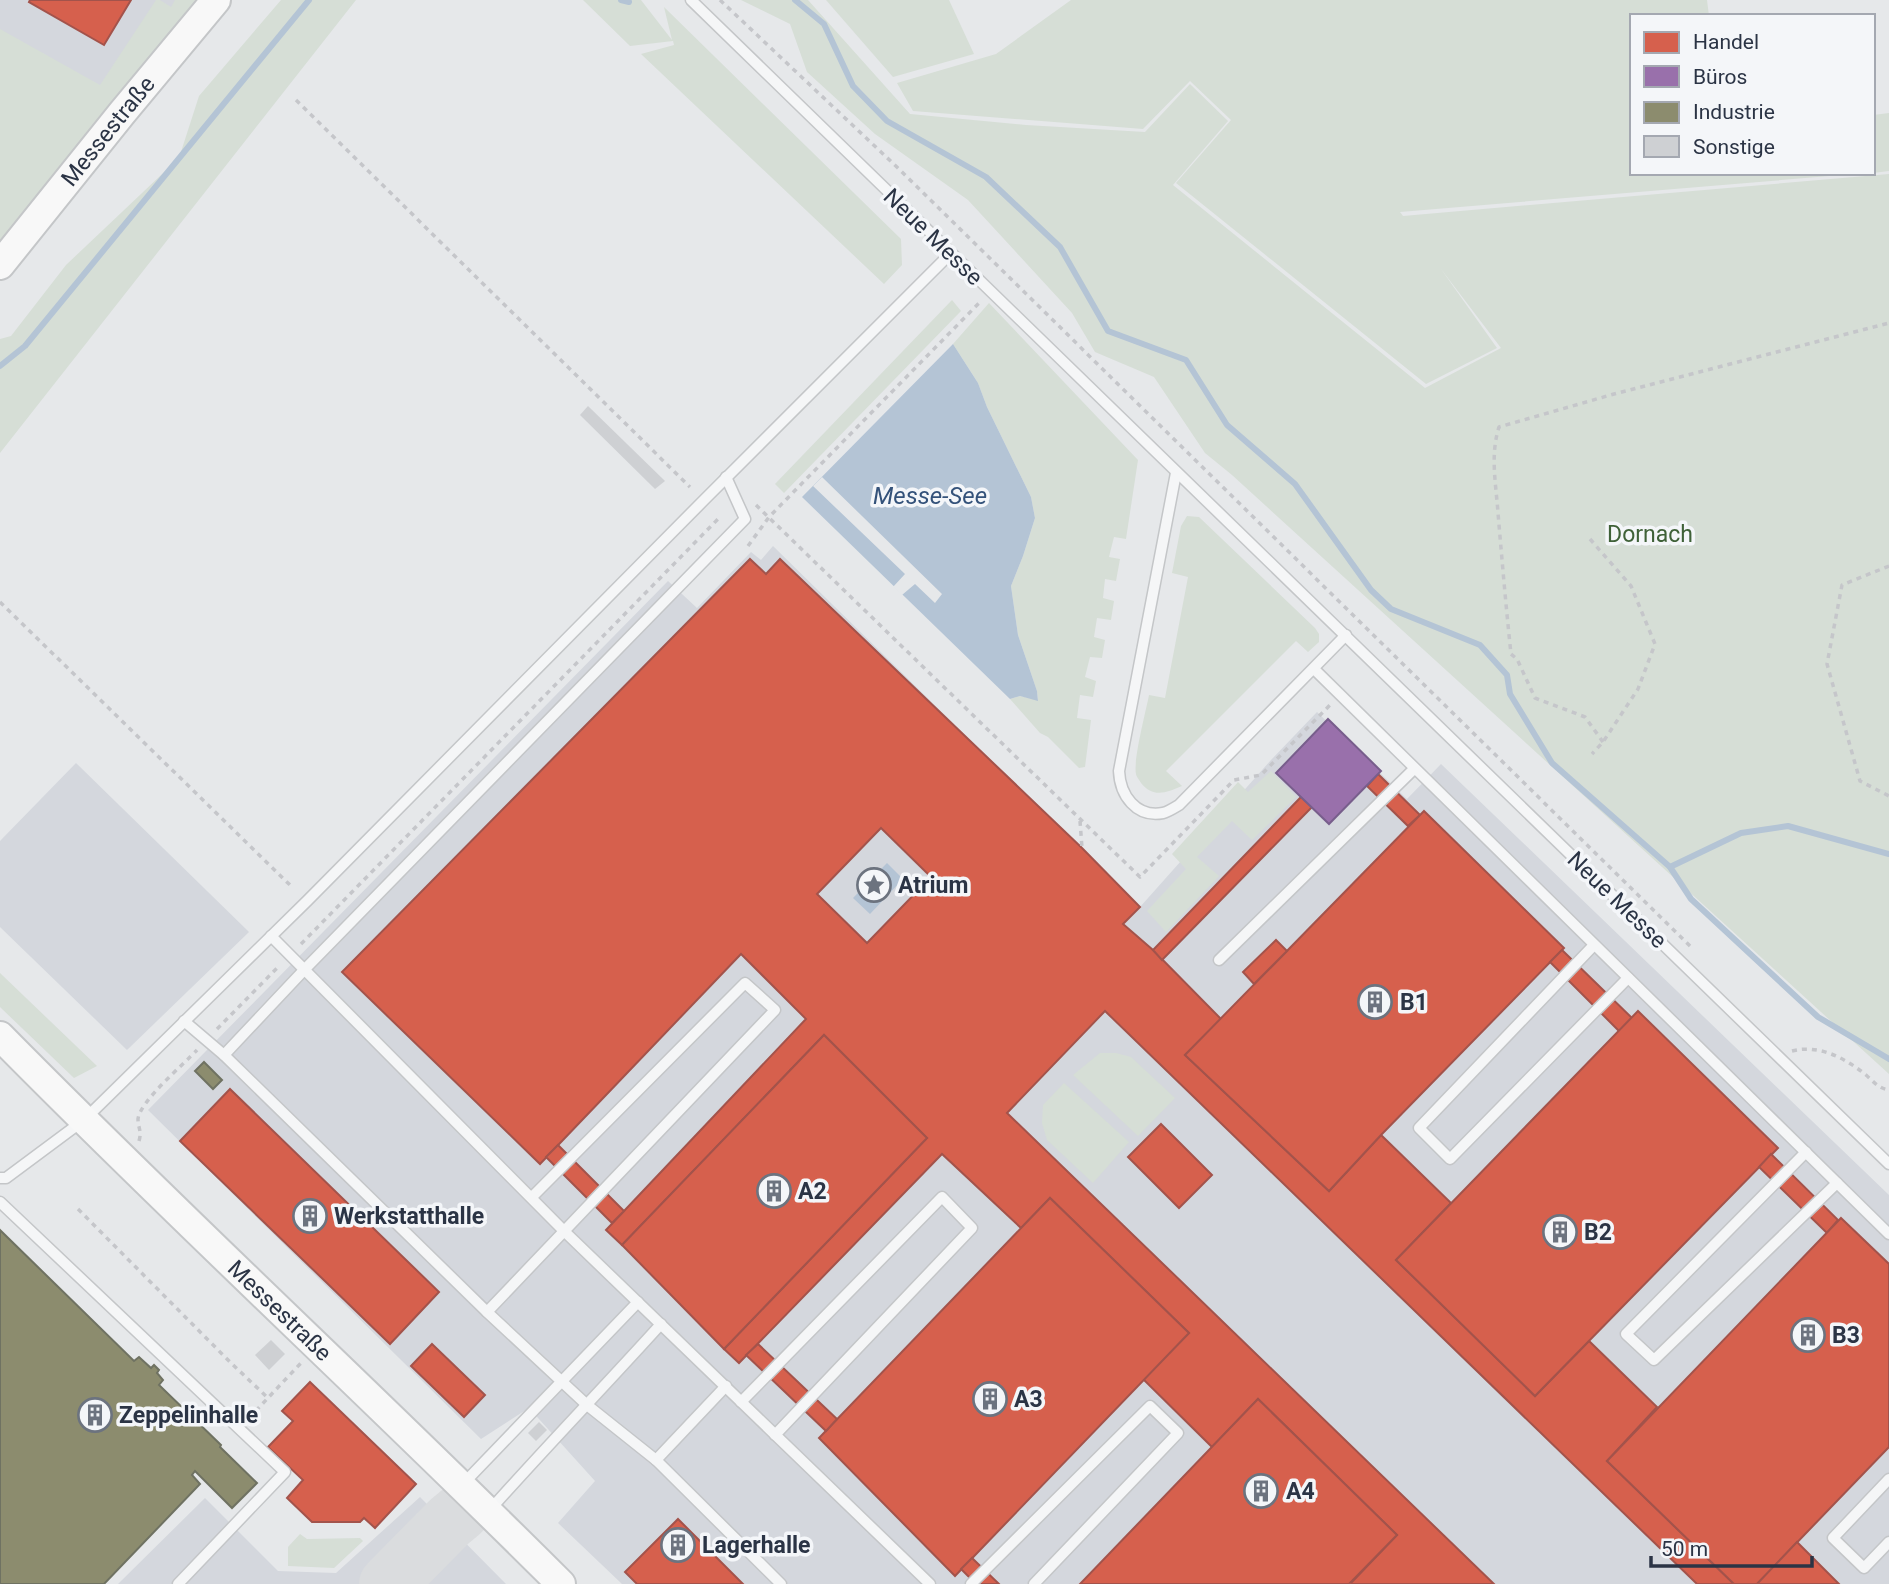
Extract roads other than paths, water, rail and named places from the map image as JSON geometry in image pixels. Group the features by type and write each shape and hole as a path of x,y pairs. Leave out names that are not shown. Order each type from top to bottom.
{"street":[{"name":"Messestraße","path":"0,265 216,0"},
{"name":"Messestraße","path":"3,1044 561,1584"}],"lane":[{"name":"Neue Messe","path":"691,0 1889,1164"},
{"path":"0,1178 6,1178 84,1120 271,936 950,254"},
{"path":"1176,473 1119,771 1119,784 1126,798 1138,808 1150,812 1164,813 1179,805 1346,635"},
{"path":"224,1055 745,519 726,477"},
{"path":"1314,669 1889,1234"},
{"path":"1219,960 1415,769"},
{"path":"271,936 564,1231 930,1584"},
{"path":"1594,945 1419,1128 1450,1159 1628,978"},
{"path":"487,1312 775,1010 745,983 532,1198"},
{"path":"184,1021 224,1055 562,1382 656,1460 781,1584"},
{"path":"1806,1152 1626,1334 1654,1360 1837,1183"},
{"path":"741,1402 942,1197 972,1228 775,1435"},
{"path":"0,1202 285,1472 178,1584"},
{"path":"473,1500 562,1382 638,1302"},
{"path":"473,1500 558,1433 661,1324"},
{"path":"656,1460 726,1386"},
{"path":"971,1584 1150,1406 1178,1433 1034,1584"},
{"path":"1889,1479 1833,1538 1864,1568 1889,1542"}],"water":[{"name":"Messe-See","path":"953,344 978,383 1031,497 1035,518 1011,586 1018,635 1038,701 1020,696 1010,699 802,497"},
{"path":"887,863 903,879 870,914 853,898"}],"waterway":[{"path":"0,366 25,346 309,0"},
{"path":"621,0 629,2"},
{"path":"795,0 824,24 853,86 887,121 986,177 1060,247 1108,331 1186,360 1227,425 1295,484 1371,590 1391,609 1480,645 1507,675 1510,694 1552,763 1670,867 1691,899 1818,1017 1889,1059"},
{"path":"1670,867 1741,833 1788,826 1889,854"}],"place":[{"name":"Atrium","path":"874,885"},
{"name":"B1","path":"1375,1002"},
{"name":"A2","path":"774,1191"},
{"name":"Werkstatthalle","path":"310,1216"},
{"name":"B2","path":"1560,1232"},
{"name":"B3","path":"1808,1335"},
{"name":"A3","path":"990,1399"},
{"name":"Zeppelinhalle","path":"95,1415"},
{"name":"A4","path":"1261,1491"},
{"name":"Lagerhalle","path":"678,1545"}],"park label":[{"name":"Dornach","path":"1650,534"}]}
